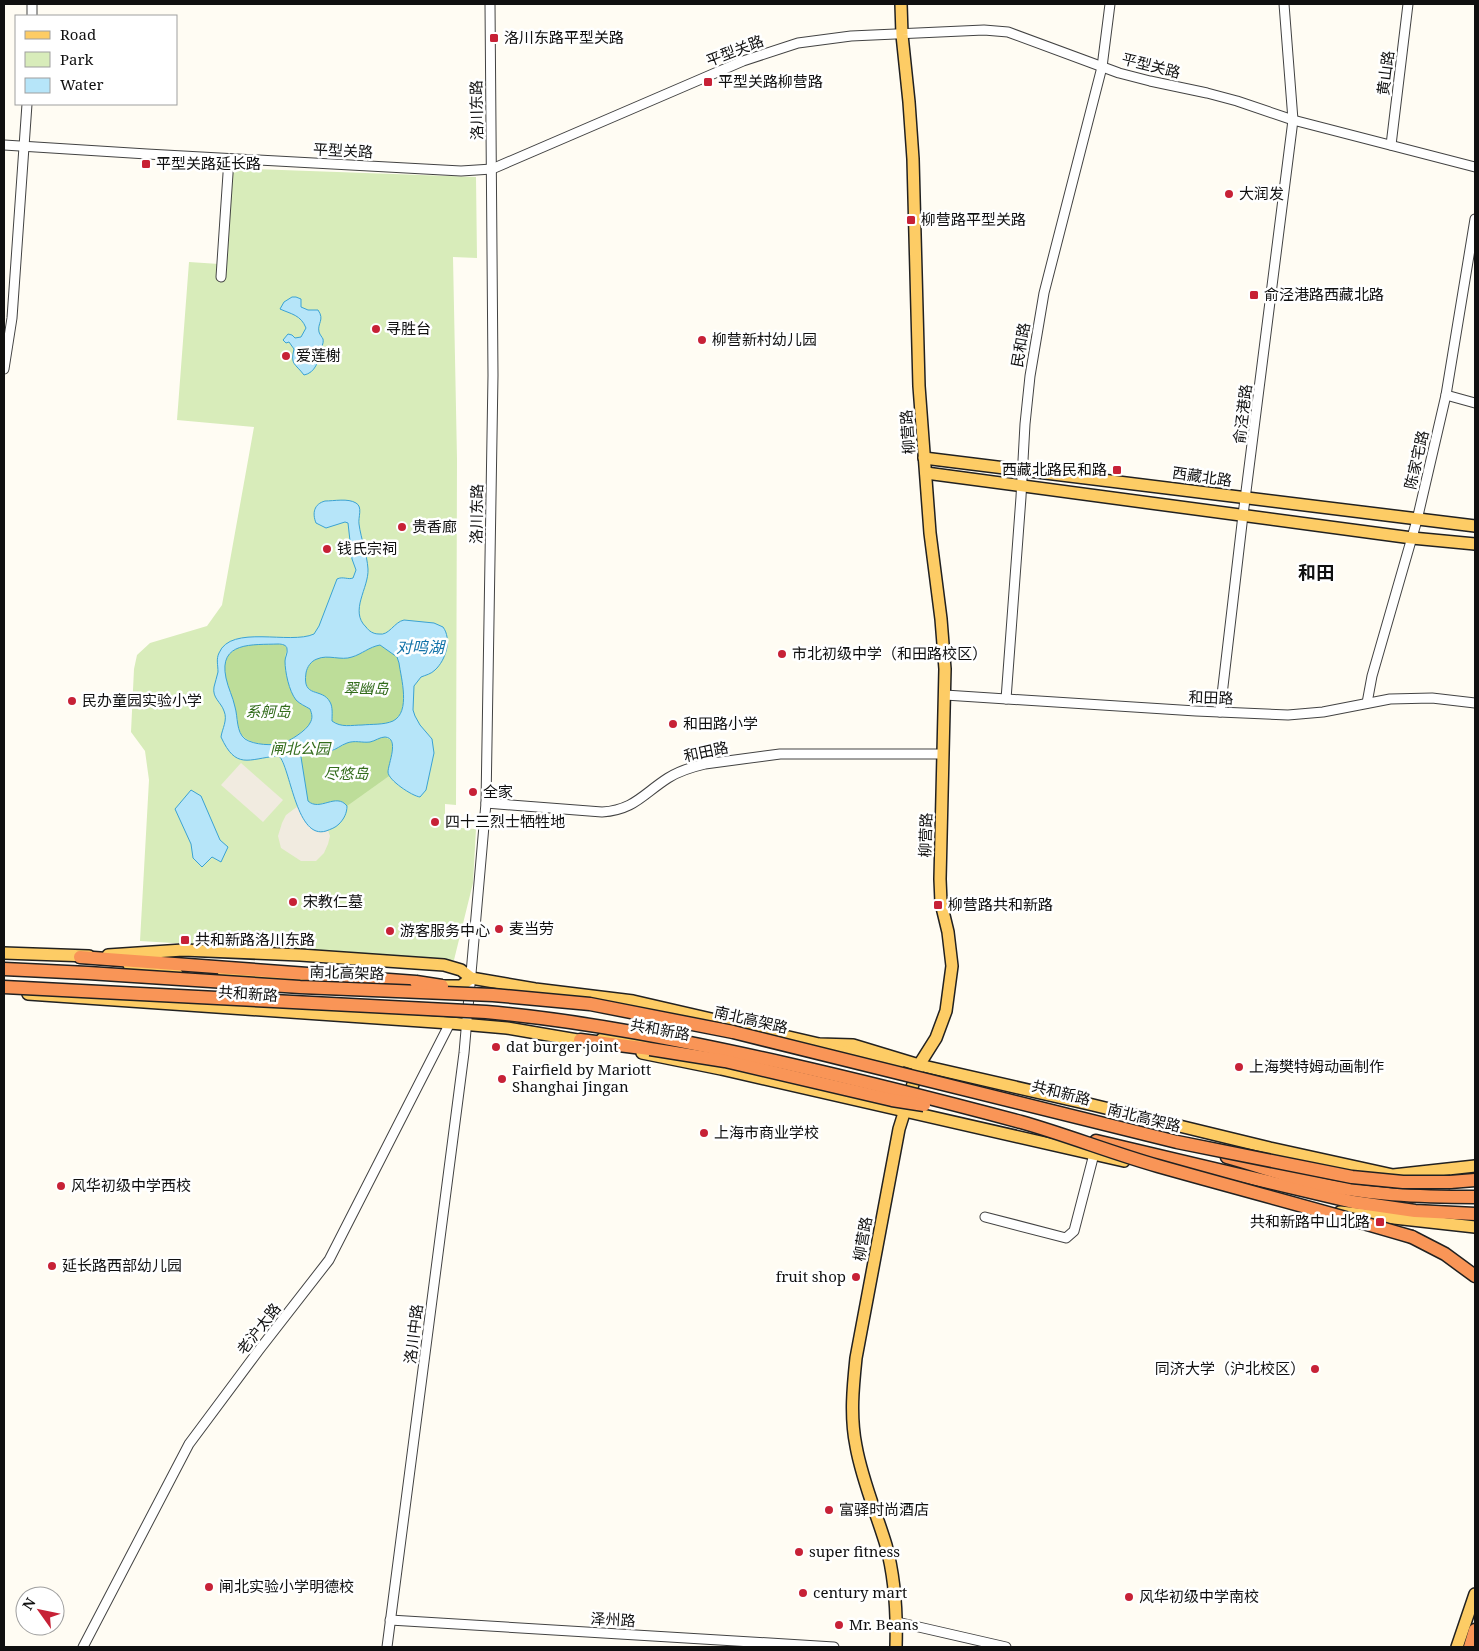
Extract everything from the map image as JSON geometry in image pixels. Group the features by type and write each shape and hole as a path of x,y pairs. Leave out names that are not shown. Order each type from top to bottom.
{"highway":[{"path":"80,957 416,982 493,995"},
{"name":"南北高架路","path":"4,969 300,987 493,995 590,1004 733,1032 1176,1142 1313,1182 1370,1192 1418,1197 1475,1197"},
{"path":"4,987 424,1009 537,1017 597,1025 730,1051 864,1082 1023,1123 1353,1202 1415,1211 1475,1214"},
{"path":"580,1040 725,1061 892,1100 973,1110"},
{"path":"1023,1123 1156,1165 1412,1237 1445,1254 1475,1276"},
{"path":"1176,1142 1352,1177 1413,1182 1475,1180"},
{"path":"1470,1647 1475,1630"}],"main road":[{"name":"柳营路","path":"896,1647 896,1602 890,1564 861,1470 852,1417 856,1358 898,1130 918,1068 936,1038 946,1011 952,966 948,932 941,903 945,695 942,634 932,552 924,458 919,374 912,130 902,35 901,4"},
{"name":"西藏北路","path":"924,458 1475,526"},
{"path":"926,473 1412,538 1475,544"},
{"name":"共和新路","path":"4,953 80,957 183,950 300,955 444,965 461,970 471,978 535,989 633,1001 819,1044 841,1051 1093,1104 1270,1148 1393,1175 1475,1166"},
{"name":"共和新路","path":"80,957 173,974 461,986 471,978"},
{"name":"共和新路","path":"4,993 507,1028 580,1040 706,1067 721,1068 1134,1163 1172,1167"},
{"name":"共和新路","path":"580,1040 624,1038 687,1049 908,1098 1137,1156 1298,1207 1475,1227"},
{"name":"共和新路","path":"918,1068 1352,1181 1397,1188 1475,1184"},
{"path":"1270,1148 1286,1164"},
{"path":"1393,1175 1422,1188"},
{"path":"1457,1647 1475,1594"}],"street":[{"name":"洛川东路","path":"466,1025 486,803 493,375 490,4"},
{"name":"民和路","path":"1006,699 1028,392 1041,311 1102,67 1110,4"},
{"name":"俞泾港路","path":"1220,712 1293,120 1284,4"},
{"name":"黄山路","path":"1391,145 1408,4"},
{"name":"平型关路","path":"4,145 461,171 492,169 743,61 798,43 851,36 984,30 1008,32 1102,67 1150,81 1207,92 1293,120 1475,167"},
{"path":"4,370 12,318 27,105"},
{"path":"221,277 228,159"},
{"name":"陈家宅路","path":"1366,703 1417,520 1446,395 1475,219"},
{"path":"1446,395 1475,402"},
{"name":"和田路","path":"945,695 1299,715 1390,699 1412,698 1475,703"},
{"name":"和田路","path":"486,803 614,812 637,802 669,778 692,767 705,764 780,754 943,754"},
{"name":"老沪太路","path":"83,1647 189,1444 329,1260 450,1023"},
{"name":"洛川中路","path":"387,1647 443,1222 466,1025"},
{"path":"985,1217 1066,1238 1074,1231 1094,1154"},
{"name":"泽州路","path":"390,1620 834,1647"},
{"path":"897,1622 1006,1647"}],"green space":[{"name":"闸北公园","path":"226,168 476,177 477,258 453,257 457,459 456,805 445,804 445,827 476,829 473,883 454,960 140,941 149,780 145,751 131,732 134,669 137,655 150,643 207,626 222,605 254,427 177,420 189,262 219,264"},
{"name":"系舸岛","path":"278,644 287,648 285,659 289,684 296,699 311,711 311,722 297,735 280,744 256,743 242,735 238,726 225,666 227,658 233,651 244,646"},
{"name":"翠幽岛","path":"380,645 397,657 399,663 404,694 399,717 382,724 347,726 335,723 332,721 330,702 307,686 306,673 308,666 317,659 326,657 348,658"},
{"name":"尽悠岛","path":"384,737 391,740 392,745 389,776 347,806 343,802 338,801 313,804 308,801 301,762 302,752 306,746 315,744 333,751 349,742 367,742"}],"shaded area":[{"path":"241,763 283,800 263,822 221,785"},
{"path":"298,806 304,818 321,832 328,830 330,836 324,853 316,861 301,861 281,848 278,836 282,823 286,815"}],"water":[{"path":"292,297 301,299 301,307 308,310 318,310 321,316 319,332 323,339 323,344 319,359 314,369 304,375 293,361 294,349 289,342 286,343 283,340 288,334 295,338 301,337 306,328 301,320 280,309 284,302"},
{"name":"对鸣湖","path":"349,501 356,503 359,507 359,524 368,576 359,607 359,614 361,621 367,628 373,633 383,634 404,620 434,623 443,627 446,632 447,649 439,666 421,677 414,686 413,710 420,725 432,739 434,753 426,790 420,797 416,796 406,791 389,775 393,746 389,738 383,737 370,742 350,742 330,751 319,745 309,744 304,747 301,757 308,801 318,804 338,801 343,802 347,806 345,816 337,825 326,831 316,831 308,825 296,803 280,757 244,760 232,754 227,747 221,737 225,714 215,697 214,685 218,672 218,655 226,644 236,639 248,637 291,638 314,634 319,626 337,579 353,578 356,570 352,559 348,523 345,522 326,528 316,523 315,509 321,502","holes":["248,645 284,645 287,648 285,665 291,692 296,700 310,709 312,719 306,729 286,742 269,745 253,743 245,739 240,732 226,678 225,666 227,657 232,651","380,645 397,657 399,663 404,694 399,717 382,724 347,726 335,723 332,721 332,709 327,698 310,690 307,686 306,673 308,666 317,659 326,657 348,658"]},
{"path":"191,790 201,796 220,840 228,847 221,862 212,857 202,867 193,858 191,844 175,809"}],"place":[{"name":"洛川东路平型关路","path":"494,38"},
{"name":"平型关路柳营路","path":"708,82"},
{"name":"平型关路延长路","path":"146,164"},
{"name":"大润发","path":"1229,194"},
{"name":"柳营路平型关路","path":"911,220"},
{"name":"俞泾港路西藏北路","path":"1254,295"},
{"name":"寻胜台","path":"376,329"},
{"name":"柳营新村幼儿园","path":"702,340"},
{"name":"爱莲榭","path":"286,356"},
{"name":"西藏北路民和路","path":"1117,470"},
{"name":"贵香廊","path":"402,527"},
{"name":"钱氏宗祠","path":"327,549"},
{"name":"市北初级中学（和田路校区）","path":"782,654"},
{"name":"民办童园实验小学","path":"72,701"},
{"name":"和田路小学","path":"673,724"},
{"name":"全家","path":"473,792"},
{"name":"四十三烈士牺牲地","path":"435,822"},
{"name":"宋教仁墓","path":"293,902"},
{"name":"柳营路共和新路","path":"938,905"},
{"name":"麦当劳","path":"499,929"},
{"name":"游客服务中心","path":"390,931"},
{"name":"共和新路洛川东路","path":"185,940"},
{"name":"dat burger joint","path":"496,1047"},
{"name":"上海樊特姆动画制作","path":"1239,1067"},
{"name":"Fairfield by Mariott Shanghai Jingan","path":"502,1079"},
{"name":"上海市商业学校","path":"704,1133"},
{"name":"风华初级中学西校","path":"61,1186"},
{"name":"共和新路中山北路","path":"1380,1222"},
{"name":"延长路西部幼儿园","path":"52,1266"},
{"name":"fruit shop","path":"856,1277"},
{"name":"同济大学（沪北校区）","path":"1315,1369"},
{"name":"富驿时尚酒店","path":"829,1510"},
{"name":"super fitness","path":"799,1552"},
{"name":"闸北实验小学明德校","path":"209,1587"},
{"name":"century mart","path":"803,1593"},
{"name":"风华初级中学南校","path":"1129,1597"},
{"name":"Mr. Beans","path":"839,1625"}],"district":[{"name":"和田","path":"1316,573"}]}
